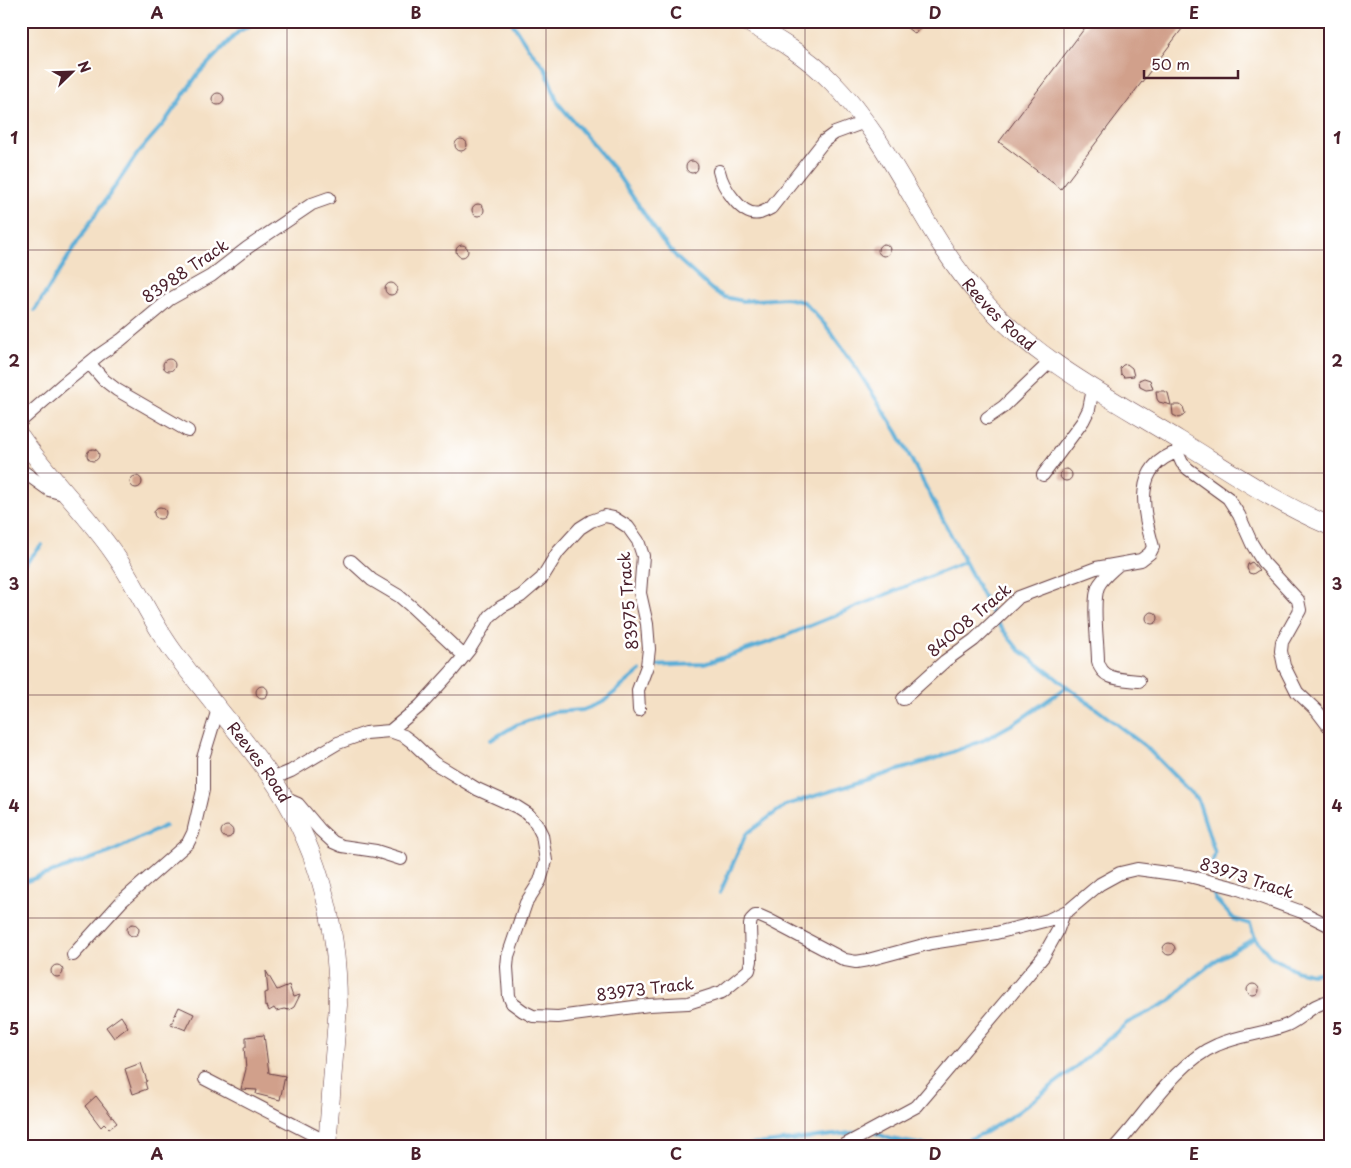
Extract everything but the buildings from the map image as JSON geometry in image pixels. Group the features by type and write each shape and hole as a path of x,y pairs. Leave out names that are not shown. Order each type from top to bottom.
{"street":[{"name":"Reeves Road","path":"745,21 810,62 832,82 865,122 949,258 967,282 1006,324 1051,361 1094,388 1179,447 1275,500 1330,526"},
{"path":"719,171 721,180 740,207 747,212 759,214 771,208 824,141 835,133 865,122"},
{"name":"83988 Track","path":"21,421 89,363 121,340 170,299 212,276 247,248 312,204 329,198"},
{"path":"987,418 1003,407 1051,361"},
{"path":"89,363 104,380 118,390 188,431"},
{"path":"1043,475 1083,421 1089,409 1094,388"},
{"name":"Reeves Road","path":"21,438 115,554 162,637 272,779 300,827 321,882 336,950 338,1005 327,1144"},
{"path":"1179,447 1185,466 1228,498 1263,562 1298,600 1300,610 1282,642 1281,651 1284,666 1297,692 1317,711 1330,728"},
{"name":"84008 Track","path":"903,699 945,661 974,640 1019,597 1096,568 1142,560 1153,547 1143,494 1144,482 1155,464 1179,447"},
{"path":"21,470 50,490 67,495"},
{"name":"83975 Track","path":"390,731 420,706 464,656 490,616 501,607 521,596 542,578 558,552 580,528 604,516 614,518 628,527 642,548 640,592 647,624 649,649 647,666 638,690 639,710"},
{"path":"352,561 372,580 399,596 412,607 464,656"},
{"path":"1119,564 1098,586 1095,597 1099,665 1108,676 1139,680"},
{"path":"73,955 122,901 188,843 193,834 203,790 203,758 218,709"},
{"name":"83973 Track","path":"272,779 299,766 338,743 366,732 390,731 404,736 434,763 477,789 528,814 536,823 542,835 546,861 543,873 526,903 510,949 506,968 510,1000 515,1006 533,1016 558,1017 650,1005 688,1003 720,993 749,970 751,961 750,922 752,918 757,916 778,924 838,957 856,962 931,943 996,933 1048,920 1064,913 1100,884 1120,873 1137,869 1189,876 1236,888 1302,912 1330,926"},
{"path":"284,798 298,804 333,842 342,846 376,851 401,859"},
{"path":"841,1147 917,1106 1043,957 1058,932 1064,913"},
{"path":"1115,1147 1172,1080 1202,1053 1231,1039 1290,1024 1318,1004 1330,1001"},
{"path":"205,1079 327,1144"}],"waterway":[{"path":"35,310 87,227 138,153 164,123 198,74 238,32 258,21"},
{"path":"511,21 527,46 545,68 558,103 613,168 662,240 678,259 711,289 724,297 743,301 786,298 804,302 827,327 853,363 897,432 996,621 1018,649 1145,746 1198,800 1215,853 1209,875"},
{"path":"21,568 42,545"},
{"path":"650,666 704,664 773,641 965,562"},
{"path":"491,740 516,725 553,712 583,710 603,702 640,671"},
{"path":"720,893 746,834 786,805 934,759 984,740 1018,721 1067,687"},
{"path":"21,883 111,852 165,826"},
{"path":"1211,888 1216,900 1234,919 1250,924 1255,938 1270,956 1295,970 1312,974 1330,971"},
{"path":"950,1147 984,1133 1018,1112 1071,1071 1127,1023 1170,1001 1193,978 1218,959 1255,938"},
{"path":"732,1147 859,1132"},
{"path":"875,1133 891,1139 935,1147"}]}
